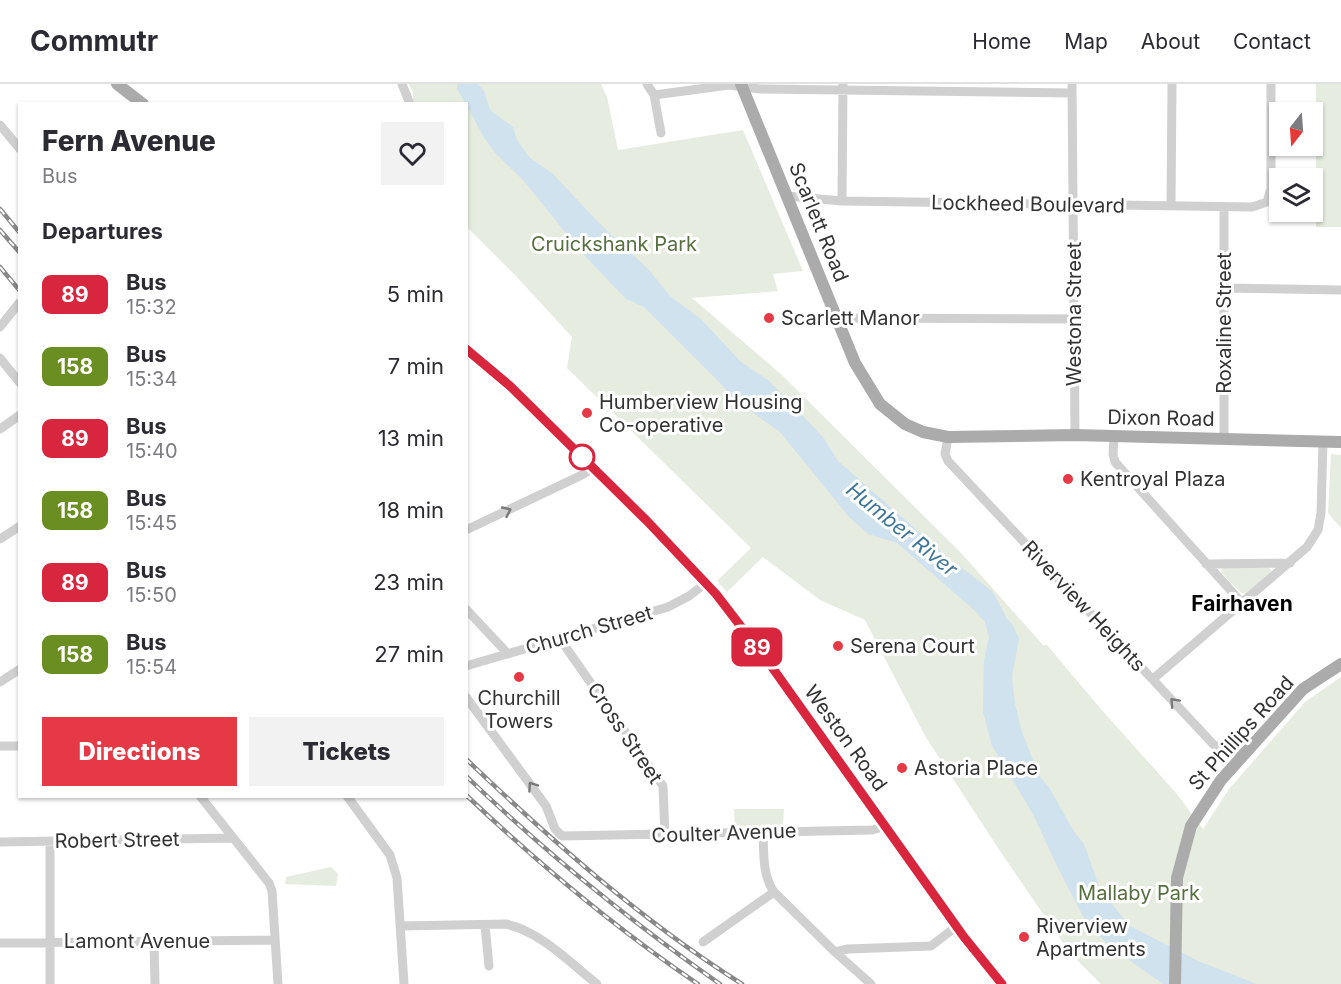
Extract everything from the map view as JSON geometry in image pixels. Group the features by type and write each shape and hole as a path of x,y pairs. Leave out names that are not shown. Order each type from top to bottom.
{"main road":[{"path":"117,84 140,102"},
{"name":"Scarlett Road","path":"742,86 818,267 836,320 855,363 880,404 905,424 923,432 948,437 980,437"},
{"name":"Weston Road","path":"468,351 510,386 647,521 706,583 769,663 957,926 1002,984"},
{"name":"Dixon Road","path":"980,437 1075,435 1341,442"},
{"name":"St Phillips Road","path":"1175,984 1177,878 1191,826 1209,796 1303,689 1341,664"}],"street":[{"path":"402,84 409,102"},
{"path":"647,84 654,95 661,133"},
{"path":"1171,206 1172,84"},
{"name":"Lockheed Boulevard","path":"788,196 842,201 1252,207 1267,202 1271,188 1271,84"},
{"path":"654,95 729,85 760,89 843,86 1072,88"},
{"path":"842,201 843,86"},
{"name":"Westona Street","path":"1072,88 1075,435"},
{"path":"0,124 18,146"},
{"name":"Roxaline Street","path":"1224,207 1224,438"},
{"path":"1224,288 1341,290"},
{"path":"0,327 18,304"},
{"path":"836,320 847,318 1075,319"},
{"path":"0,358 18,380"},
{"path":"0,429 18,416"},
{"name":"Riverview Heights","path":"948,437 945,454 948,461 1214,744 1227,751 1246,752"},
{"path":"1114,437 1115,462 1243,604"},
{"path":"1153,679 1307,547 1318,530 1321,513 1323,441"},
{"path":"468,529 592,468"},
{"path":"0,539 18,527"},
{"path":"1206,564 1290,563"},
{"name":"Church Street","path":"468,665 668,608 706,583"},
{"path":"468,611 508,654"},
{"name":"Cross Street","path":"560,639 663,786 665,835"},
{"path":"0,682 18,670"},
{"name":"Coulter Avenue","path":"468,700 546,806 555,829 562,836 872,830 886,826"},
{"path":"0,746 18,746"},
{"path":"202,798 269,883 272,891 278,984"},
{"path":"347,798 390,855 393,864 397,878 404,984"},
{"path":"762,832 768,884 835,952 871,984"},
{"name":"Robert Street","path":"0,842 233,838"},
{"path":"50,841 50,984"},
{"path":"703,942 774,892"},
{"path":"400,926 506,924 521,928 533,934 597,984"},
{"path":"485,925 489,966"},
{"path":"835,952 849,949 931,946 957,926"},
{"name":"Lamont Avenue","path":"0,943 274,940"},
{"path":"154,942 155,984"}],"green space":[{"path":"409,84 601,84 607,97 618,150 743,130 803,271 773,274 778,291 692,298 782,375 963,555 1043,645 1047,645 1177,794 1203,829 1229,789 1305,702 1341,677 1341,984 1101,984 1070,953 925,736 865,620 820,600 763,557 727,592 717,581 751,548 567,368 572,337 468,228 468,102 413,102 413,93"},
{"path":"1316,84 1341,84 1341,227 1316,227 1316,222 1323,222 1323,168 1316,168 1316,156 1323,156 1323,102 1316,102"},
{"path":"1331,454 1341,455 1341,528 1328,513"},
{"path":"1222,567 1269,568 1272,571 1246,594 1241,593 1221,572"},
{"path":"734,809 784,809 783,827 735,828"},
{"path":"331,867 338,874 336,886 285,884 286,877"}],"water":[{"path":"457,84 478,84 484,91 490,110 513,127 517,140 530,158 552,173 599,223 649,270 670,296 701,319 740,361 769,381 823,437 838,461 961,569 974,586 1012,624 1019,638 1012,677 1015,704 1023,735 1039,775 1084,844 1100,889 1130,926 1198,961 1257,984 1163,984 1109,946 1084,918 1033,814 992,746 983,712 984,660 989,637 985,622 897,543 868,534 849,517 780,432 731,397 724,387 644,307 626,299 581,252 524,181 496,154 483,136 468,108 468,102 465,102 457,89"}],"waterway":[{"name":"Humber River","path":"956,572 987,596 1000,620"}],"railway":[{"path":"0,209 18,231"},
{"path":"0,230 18,251"},
{"path":"0,267 18,289"},
{"path":"468,761 598,878 669,934 742,984"},
{"path":"468,778 526,832 589,885 653,936 720,984"},
{"path":"468,797 578,894 637,941 698,984"}],"bus line":[{"name":"89","path":"468,351 510,386 647,521 716,594 769,663 964,937 1002,984"}],"place":[{"name":"Scarlett Manor","path":"769,318"},
{"name":"Humberview Housing Co-operative","path":"587,413"},
{"name":"Kentroyal Plaza","path":"1068,479"},
{"name":"Serena Court","path":"838,646"},
{"name":"Churchill Towers","path":"519,677"},
{"name":"Astoria Place","path":"902,768"},
{"name":"Riverview Apartments","path":"1024,937"}],"district":[{"name":"Fairhaven","path":"1242,603"}],"park label":[{"name":"Cruickshank Park","path":"614,244"},
{"name":"Mallaby Park","path":"1139,893"}]}
